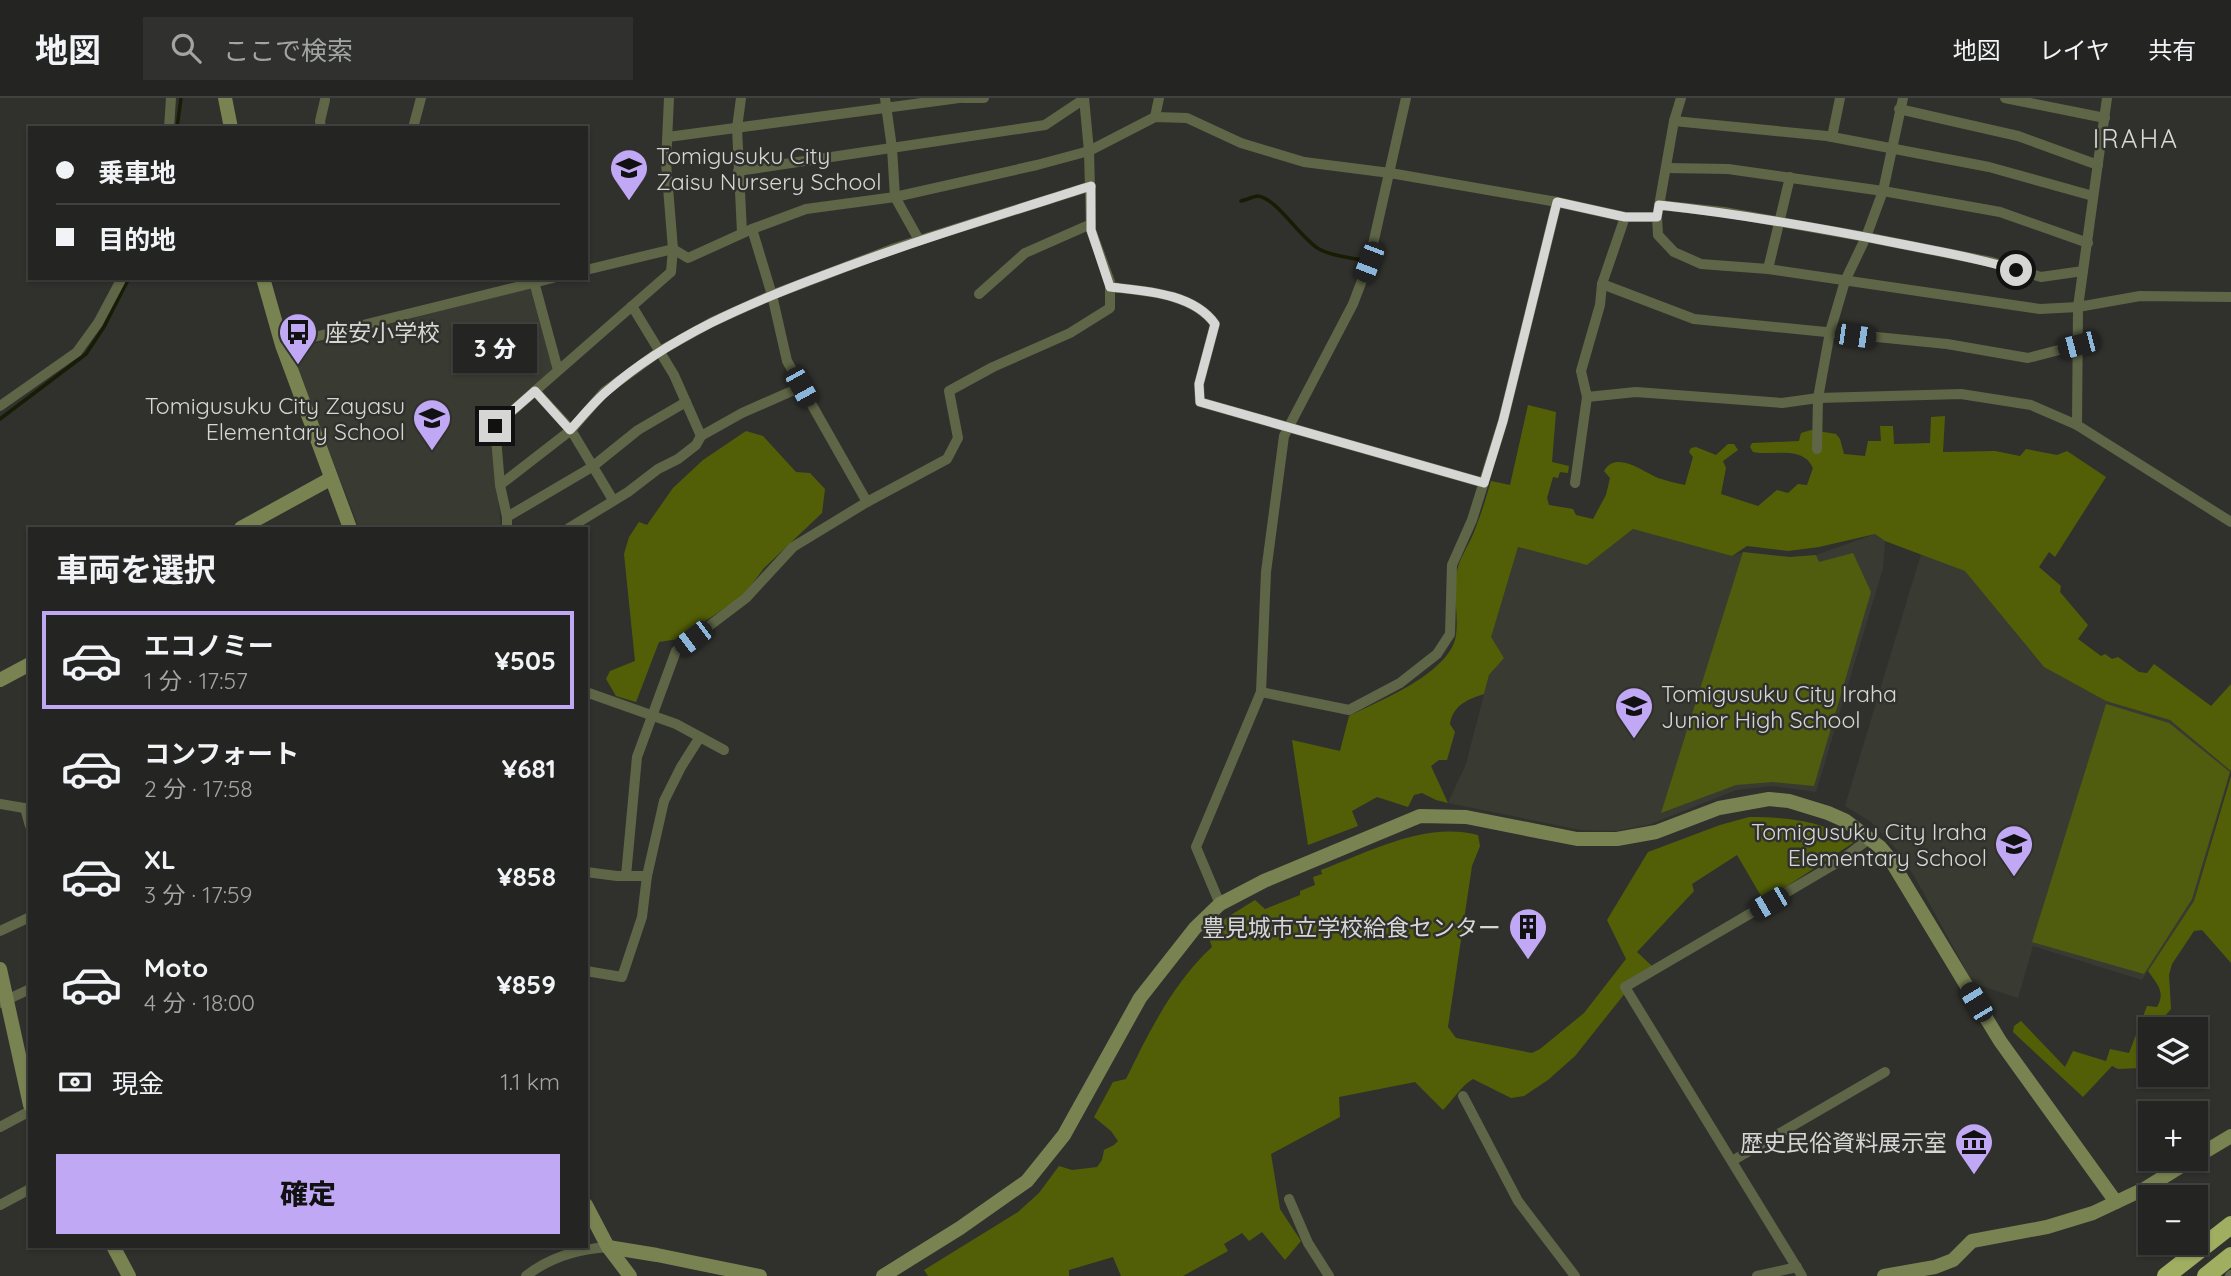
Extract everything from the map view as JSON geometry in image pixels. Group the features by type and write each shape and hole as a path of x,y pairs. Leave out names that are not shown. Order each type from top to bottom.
{"highway":[{"path":"2166,1276 2231,1225"},
{"path":"2206,1276 2231,1256"}],"street":[{"path":"169,126 171,98"},
{"path":"225,98 231,126"},
{"path":"414,126 421,98"},
{"path":"507,527 495,426 671,272 673,249 667,163 669,98"},
{"path":"741,98 737,128 738,171 747,231 772,295 787,361 867,502"},
{"path":"668,137 886,103 984,98"},
{"path":"1155,117 1159,98"},
{"path":"1220,904 1196,847 1261,692 1266,572 1284,436 1353,304 1369,262 1406,98"},
{"path":"1681,98 1659,205 1658,235 1674,252 1701,264 1768,269 2040,309 2078,307 2140,296 2231,297"},
{"path":"1832,136 1840,98"},
{"path":"1817,449 1818,398 1830,332 1845,281 1866,237 1883,191 1903,98"},
{"path":"2005,98 2105,118"},
{"path":"2077,425 2078,307 2108,98"},
{"path":"626,876 637,757 676,651 746,598 793,547 867,502 947,459 958,438 949,391 993,367 1070,332 1110,308 1110,287 1091,224 1091,186 1084,99 1045,125 738,171"},
{"path":"321,126 325,100"},
{"path":"886,103 895,197 919,240"},
{"path":"1899,109 2018,136 2098,165"},
{"path":"588,270 673,249 688,258 747,231 806,209 895,197 1089,151 1155,117 1187,118 1241,143 1304,162 1390,173 1557,202 1625,217 1657,217"},
{"path":"1675,121 1832,136 1989,167 2093,196"},
{"path":"1666,168 1728,169 1883,191 2000,212 2088,243"},
{"path":"1768,269 1790,177"},
{"path":"500,485 570,430 604,392 660,351 712,322 772,295 919,240 1091,186"},
{"path":"1261,692 1349,710 1400,682 1437,654 1450,634 1452,565 1472,520 1503,421 1557,202"},
{"path":"1659,205 1724,212 1866,237 1992,262 2041,277 2083,271"},
{"path":"1575,483 1587,397 1581,371 1600,305 1602,284 1625,217"},
{"path":"979,294 1026,253 1091,224"},
{"path":"0,406 77,352 98,323 121,280"},
{"path":"264,280 282,345 350,527"},
{"path":"282,345 533,281 558,370"},
{"path":"1602,284 1694,319 1947,344 2028,358 2078,345"},
{"path":"1110,287 1150,292 1182,301 1206,312 1215,324 1199,384 1200,402 1484,483"},
{"path":"632,306 674,375 701,436"},
{"path":"571,527 628,492 658,469 678,459 696,444 701,436 742,413 801,387"},
{"path":"535,391 570,430 613,500"},
{"path":"1587,397 1636,393 1782,403 1818,398 1961,394 2032,405 2077,425 2231,522"},
{"path":"507,517 592,467 638,430 686,402"},
{"path":"244,527 330,479"},
{"path":"0,680 28,665"},
{"path":"588,693 676,724 724,750"},
{"path":"588,971 622,977 642,917 647,876 664,801 681,766 700,737"},
{"path":"883,1276 960,1228 1027,1181 1064,1135 1140,998 1195,928 1220,904 1264,881 1420,816 1466,817 1577,839 1617,839 1656,832 1719,808 1769,799 1789,801 1846,821 1880,847 1894,865 2000,1041 2116,1202"},
{"path":"0,804 27,808"},
{"path":"1757,1276 1800,1272 1625,987 1840,860 1870,838"},
{"path":"588,872 647,876"},
{"path":"0,930 28,918"},
{"path":"0,969 3,1001 25,1066 28,1089"},
{"path":"3,1001 28,990"},
{"path":"1732,1161 1885,1072"},
{"path":"1463,1096 1518,1201 1575,1276"},
{"path":"0,1126 28,1112"},
{"path":"2208,1150 2231,1136"},
{"path":"1884,1276 1936,1267 1953,1260 1972,1241 2047,1227 2093,1213 2146,1188 2174,1171"},
{"path":"0,1205 28,1190"},
{"path":"1289,1199 1308,1243 1329,1276"},
{"path":"588,1209 608,1247 630,1276"},
{"path":"588,1248 608,1247 657,1255 760,1276"},
{"path":"117,1248 129,1276"},
{"path":"526,1276 543,1264 586,1248"}],"shaded area":[{"path":"532,287 555,369 491,424 501,527 359,527 290,350"},
{"path":"1633,529 1732,556 1743,552 1790,557 1816,555 1875,534 1885,541 1883,568 1816,792 1772,786 1736,790 1651,824 1616,831 1581,830 1448,803 1466,764 1489,675 1504,658 1490,637 1518,547 1587,565"},
{"path":"1921,554 1966,571 2044,667 2106,701 2170,720 2231,771 2194,901 2142,980 2033,946 2018,998 1973,983 1898,851 1871,822 1845,806"}],"green space":[{"path":"1528,405 1556,412 1552,462 1569,466 1568,473 1560,472 1558,478 1553,477 1547,498 1549,505 1573,509 1576,515 1593,519 1606,495 1610,478 1604,471 1609,465 1615,462 1630,464 1658,478 1685,485 1693,457 1689,452 1691,448 1696,447 1716,455 1728,444 1734,444 1738,450 1723,461 1726,468 1721,494 1758,506 1777,490 1788,493 1798,484 1807,485 1813,468 1809,461 1797,454 1753,452 1750,447 1752,443 1799,441 1801,433 1811,430 1836,434 1844,454 1865,456 1868,441 1881,441 1880,426 1893,426 1894,444 1930,443 1931,417 1945,416 1943,452 1995,451 2020,456 2026,449 2057,455 2067,451 2106,477 2055,557 2049,552 2039,567 2061,586 2060,592 2088,625 2078,639 2101,656 2105,654 2112,659 2118,657 2139,672 2147,673 2154,664 2211,706 2231,684 2231,771 2170,720 2106,701 2044,667 1965,571 1885,541 1875,534 1788,551 1747,546 1732,556 1633,529 1587,565 1518,547 1491,637 1504,658 1489,675 1484,694 1467,701 1454,712 1450,724 1455,732 1447,760 1439,760 1431,766 1448,803 1422,793 1414,795 1408,807 1377,797 1352,811 1358,826 1308,845 1292,740 1340,751 1349,716 1412,684 1441,662 1451,649 1457,627 1455,587 1458,566 1477,526 1491,481 1510,485"},
{"path":"746,431 763,436 796,472 810,473 825,489 822,513 764,568 743,596 678,639 659,642 636,702 616,696 606,679 610,671 635,661 624,554 629,537 639,522 647,525 673,488 703,460"},
{"path":"1743,552 1790,557 1816,555 1819,562 1853,553 1871,592 1814,786 1773,782 1736,785 1661,813"},
{"path":"2106,704 2169,723 2230,772 2192,899 2144,974 2032,942"},
{"path":"2231,776 2231,963 2202,930 2194,931 2172,964 2169,975 2171,1009 2164,1017 2143,1017 2147,1006 2157,1007 2161,997 2159,988 2148,971 2194,901"},
{"path":"1749,817 1804,821 1830,829 1853,843 1764,901 1737,855 1692,884 1694,891 1637,952 1653,967 1626,992 1575,1056 1548,1080 1524,1096 1511,1098 1473,1079 1443,1110 1415,1082 1339,1097 1340,1117 1271,1154 1280,1209 1301,1241 1285,1260 1262,1232 1249,1241 1242,1233 1224,1244 1228,1251 1183,1276 1121,1276 1113,1257 1069,1270 1069,1276 928,1276 924,1270 1018,1212 1039,1193 1059,1166 1072,1170 1097,1167 1104,1150 1118,1141 1111,1131 1094,1117 1113,1082 1126,1079 1174,992 1212,947 1208,935 1226,918 1255,900 1265,909 1300,895 1300,891 1315,885 1313,877 1322,874 1321,870 1398,840 1438,832 1478,835 1480,846 1472,866 1448,1027 1456,1038 1532,1053 1584,1013 1626,959 1607,920 1648,852"},
{"path":"2021,1021 2065,1067 2073,1051 2106,1061 2110,1049 2129,1053 2138,1030 2138,1068 2118,1069 2112,1066 2083,1097 2013,1032 2014,1026"}],"waterway":[{"path":"177,126 181,98"},
{"path":"1241,201 1257,196 1264,198 1319,249 1361,260"},
{"path":"0,419 86,354 104,327 128,280"}],"place":[{"name":"Tomigusuku City Zaisu Nursery School","path":"629,202"},
{"name":"座安小学校","path":"298,366"},
{"name":"Tomigusuku City Zayasu Elementary School","path":"432,452"},
{"name":"Tomigusuku City Iraha Junior High School","path":"1634,740"},
{"name":"Tomigusuku City Iraha Elementary School","path":"2014,878"},
{"name":"豊見城市立学校給食センター","path":"1528,961"},
{"name":"歴史民俗資料展示室","path":"1974,1176"}],"district":[{"name":"IRAHA","path":"2136,138"}],"route":[{"path":"495,426 535,391 570,430 604,392 660,351 712,322 772,295 895,248 1091,186 1091,230 1110,287 1150,292 1182,301 1206,312 1215,324 1199,384 1200,402 1484,483 1503,421 1557,202 1625,217 1657,217 1659,205 1724,212 1992,262 2016,270"}]}
